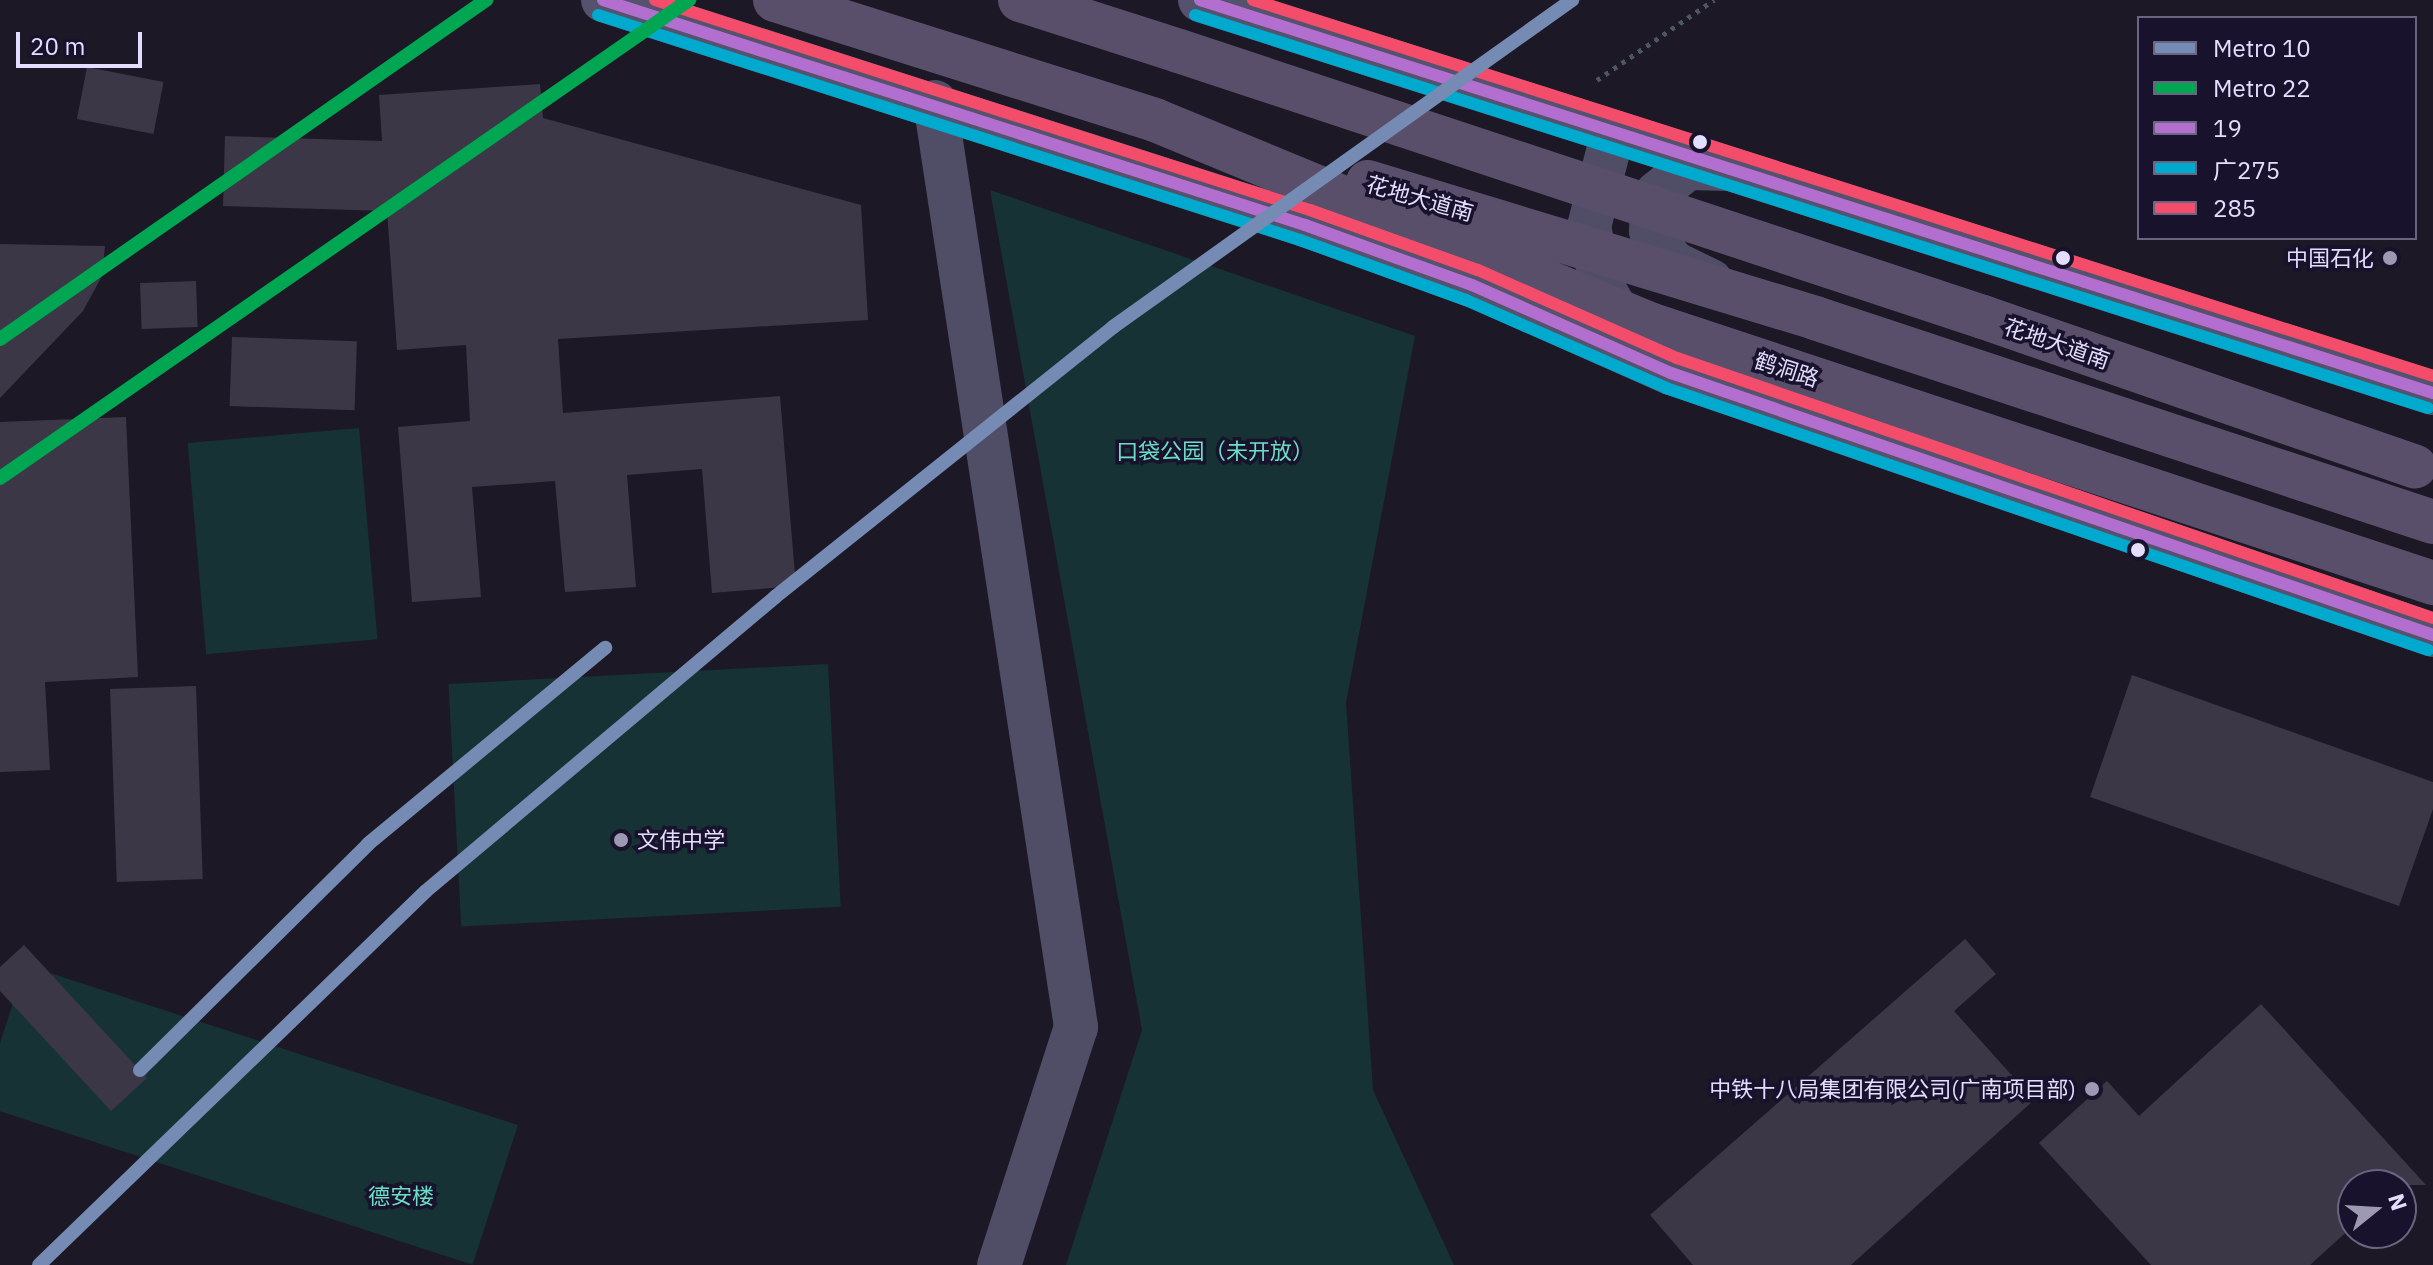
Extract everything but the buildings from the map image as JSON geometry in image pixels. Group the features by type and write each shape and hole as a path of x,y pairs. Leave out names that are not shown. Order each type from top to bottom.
{"main road":[{"path":"603,0 935,102 1472,285 1671,373 2433,635"},
{"name":"花地大道南","path":"775,0 1155,120 1800,314 2433,524"},
{"name":"花地大道南","path":"1020,0 1544,169 2427,470"},
{"name":"花地大道南","path":"1200,0 2433,393"},
{"name":"鹤洞路","path":"1155,120 1652,325 2433,583"}],"street":[{"path":"935,102 1076,1027 999,1265"},
{"path":"1613,132 1589,227 1592,256 1637,344 1671,373"},
{"name":"花地大道南","path":"1729,169 1688,168 1657,193 1652,207 1651,231 1659,245 1694,276 2433,524"}],"path":[{"path":"1550,112 1714,0"}],"green space":[{"name":"口袋公园（未开放）","path":"990,190 1415,336 1346,703 1373,1090 1454,1265 1066,1265 1142,1030"},
{"path":"359,428 377,639 206,654 188,443"},
{"path":"828,664 841,907 461,927 449,684"},
{"name":"德安楼","path":"25,965 518,1125 473,1265 0,1111 0,1043"}],"metro line":[{"name":"22","path":"0,339 486,0"},
{"name":"22","path":"0,478 689,0"},
{"name":"10","path":"39,1265 426,891 775,597 1113,327 1572,0"},
{"name":"10","path":"140,1070 368,844 605,648"}],"transit line":[{"name":"19","path":"603,0 1305,225 1472,285 1671,373 2433,635"},
{"name":"285","path":"655,0 1310,210 1478,270 1677,358 2433,618"},
{"name":"19","path":"1200,0 2433,393"},
{"name":"285","path":"1253,0 2433,376"},
{"name":"广275","path":"598,15 1300,240 1466,300 1666,388 2428,650"},
{"name":"广275","path":"1195,15 2428,408"}],"place":[{"name":"中国石化","path":"2390,258"},
{"name":"文伟中学","path":"621,840"},
{"name":"中铁十八局集团有限公司(广南项目部)","path":"2092,1089"}]}
